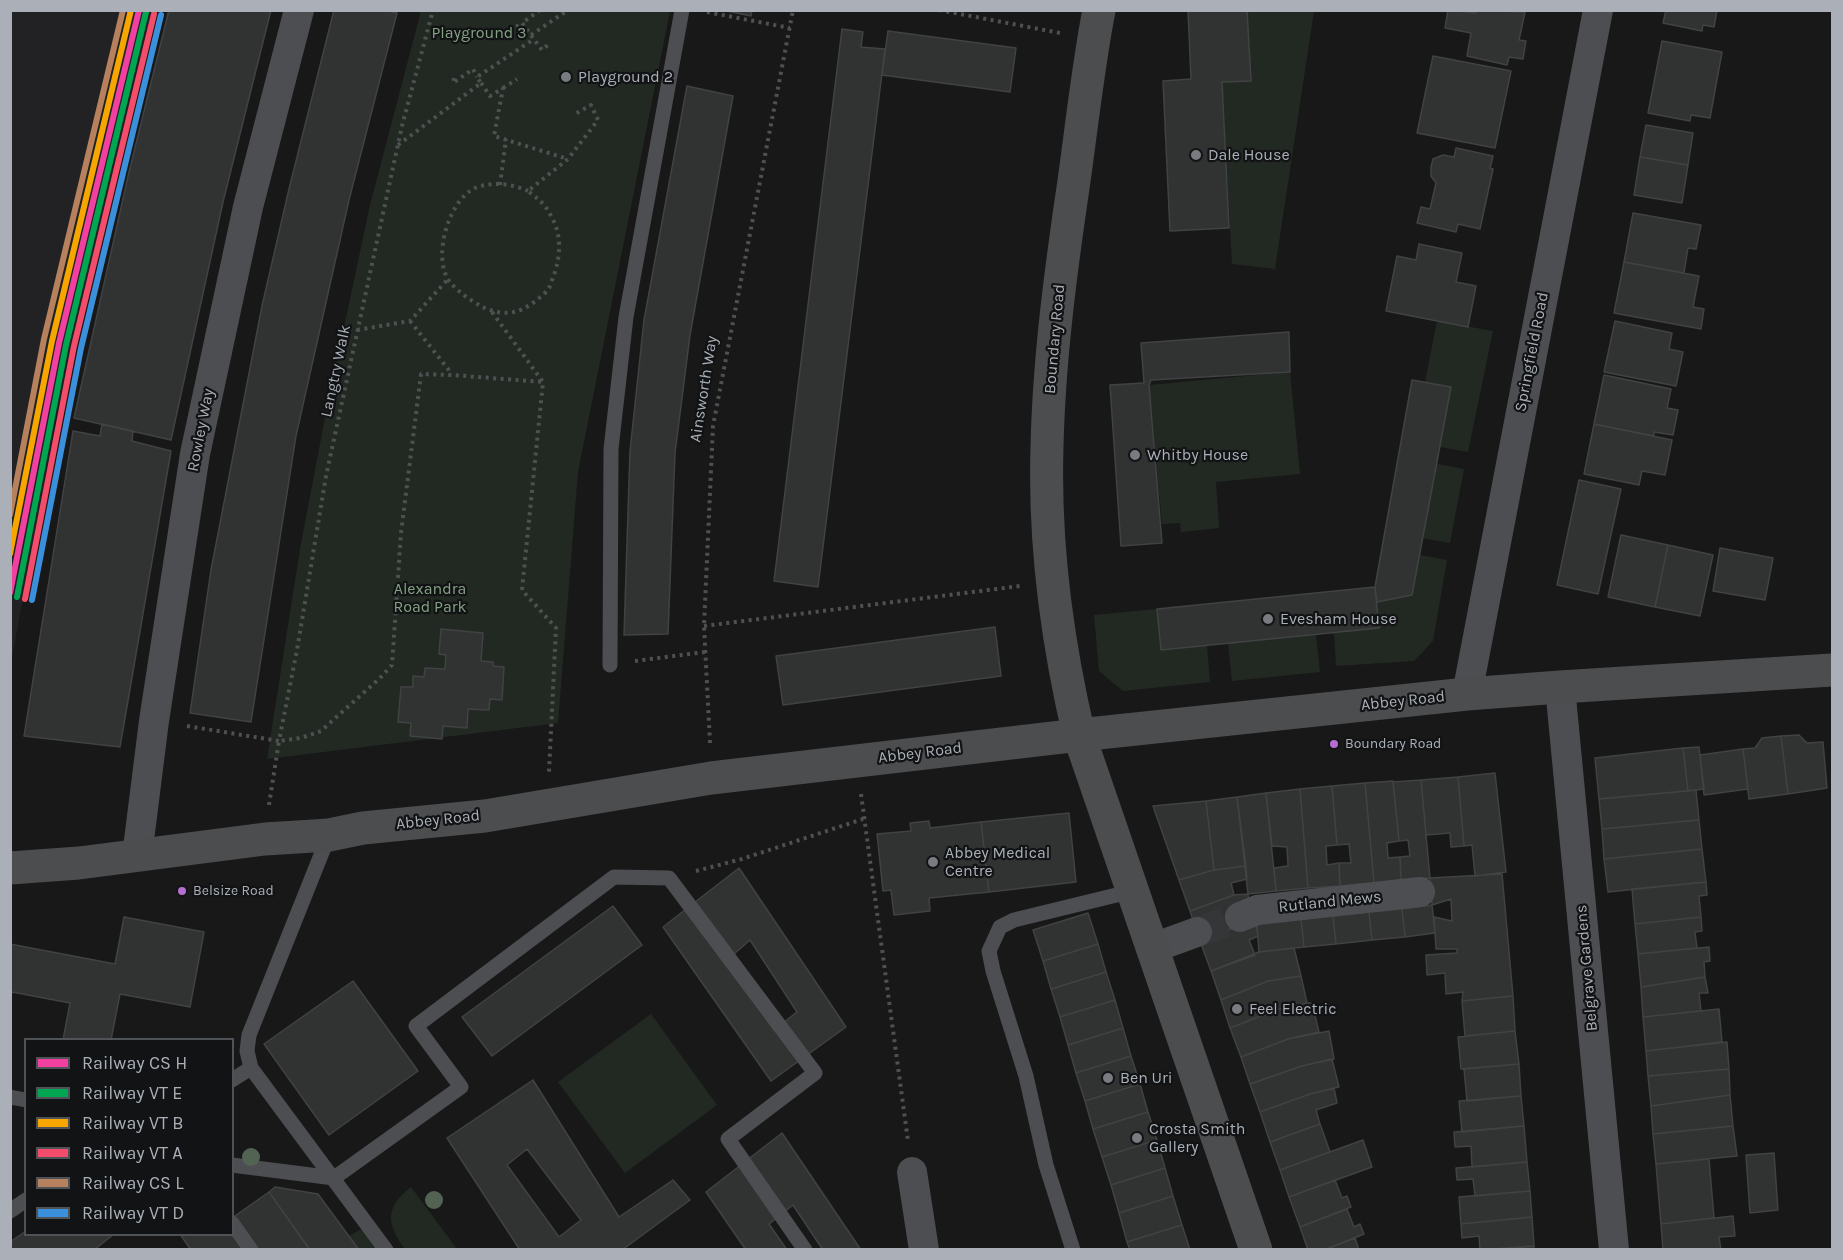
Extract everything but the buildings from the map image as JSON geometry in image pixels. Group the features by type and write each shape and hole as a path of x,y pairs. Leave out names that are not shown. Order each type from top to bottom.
{"main road":[{"name":"Boundary Road","path":"1096,25 1062,267 1049,397 1047,478 1053,578 1063,662 1079,735 1256,1250"},
{"name":"Abbey Road","path":"10,868 79,863 265,839 328,835 363,828 485,816 711,778 1079,735 1467,694 1833,670"}],"street":[{"name":"Rowley Way","path":"137,855 154,721 195,454 248,207 299,10"},
{"name":"Springfield Road","path":"1467,694 1598,10"},
{"name":"Belgrave Gardens","path":"1560,687 1614,1250"},
{"name":"Rutland Mews","path":"1240,917 1257,910 1420,892"},
{"path":"1153,948 1197,932"},
{"path":"912,1172 924,1250"}],"lane":[{"path":"610,665 611,449 626,317 682,10"},
{"path":"328,835 249,1035 247,1052 251,1068 386,1250"},
{"path":"234,1165 334,1178 461,1087 416,1026 614,877 669,878 816,1073 728,1139 805,1250"},
{"path":"1073,1250 1046,1165 1026,1076 993,971 989,951 1000,927 1014,920 1133,891"},
{"path":"234,1079 251,1068"},
{"path":"10,1211 24,1201"},
{"path":"234,1226 251,1250"}],"path":[{"name":"Langtry Walk","path":"265,839 279,741 297,650 326,476 398,145 433,10"},
{"path":"510,31 540,10"},
{"path":"477,77 568,10"},
{"name":"Ainsworth Way","path":"711,778 704,626 713,426 793,10"},
{"path":"939,10 1096,25"},
{"path":"707,12 790,28"},
{"path":"522,23 542,50 548,45"},
{"path":"454,78 453,83 473,69 490,96 517,79"},
{"path":"398,145 482,83"},
{"path":"503,88 494,136 568,159"},
{"path":"528,191 568,159 598,120 591,105 575,114"},
{"path":"500,185 506,139"},
{"path":"485,185 500,185 514,185 528,191 543,203 557,229 560,248 549,287 527,307 506,313 492,312 474,303 448,279 442,261 442,241 447,224 459,204 473,189 485,185"},
{"path":"357,330 410,321 448,279"},
{"path":"492,312 543,382 522,590 556,627 547,805"},
{"path":"410,321 452,375"},
{"path":"154,721 279,741 301,738 321,731 392,665 401,533 421,374 543,382"},
{"path":"704,626 1010,589 1053,578"},
{"path":"610,665 705,652"},
{"path":"858,761 863,819 912,1172"},
{"path":"669,878 742,859 863,819"}],"shaded area":[{"path":"11,10 157,11 116,168 57,413 11,663"}],"green space":[{"name":"Alexandra Road Park","path":"421,11 670,11 578,472 558,723 267,759 300,549 327,407 370,205"},
{"path":"1247,11 1314,11 1275,269 1232,264 1222,82 1251,80"},
{"path":"1437,321 1493,331 1468,452 1440,447 1451,387 1425,382"},
{"path":"1290,372 1300,474 1216,482 1219,528 1181,532 1180,523 1162,524 1149,385"},
{"path":"1437,464 1464,469 1450,543 1422,538"},
{"path":"1420,555 1447,560 1433,641 1414,661 1336,666 1334,632 1379,628 1377,602 1412,595"},
{"path":"1157,609 1161,650 1207,645 1210,682 1123,691 1099,671 1094,615"},
{"path":"1316,634 1320,672 1232,681 1228,643"},
{"path":"651,1014 717,1105 625,1173 558,1082"},
{"path":"411,1187 457,1249 405,1249 394,1232 391,1216 396,1202"},
{"path":"360,1230 365,1231 378,1249 359,1249 349,1236"}],"tunnel":[{"path":"1197,932 1240,917"}],"transit line":[{"path":"10,515 44,339 123,10"},
{"path":"10,554 52,341 131,10"},
{"path":"10,593 59,343 139,10"},
{"path":"17,597 66,345 146,12"},
{"path":"25,599 74,346 154,14"},
{"path":"32,600 81,348 161,15"}],"place":[{"name":"Playground 2","path":"566,77"},
{"name":"Dale House","path":"1196,155"},
{"name":"Whitby House","path":"1135,455"},
{"name":"Evesham House","path":"1268,619"},
{"name":"Boundary Road","path":"1334,744"},
{"name":"Abbey Medical Centre","path":"933,862"},
{"name":"Belsize Road","path":"182,891"},
{"name":"Feel Electric","path":"1237,1009"},
{"name":"Ben Uri","path":"1108,1078"},
{"name":"Crosta Smith Gallery","path":"1137,1138"}],"park label":[{"name":"Playground 3","path":"479,33"}]}
